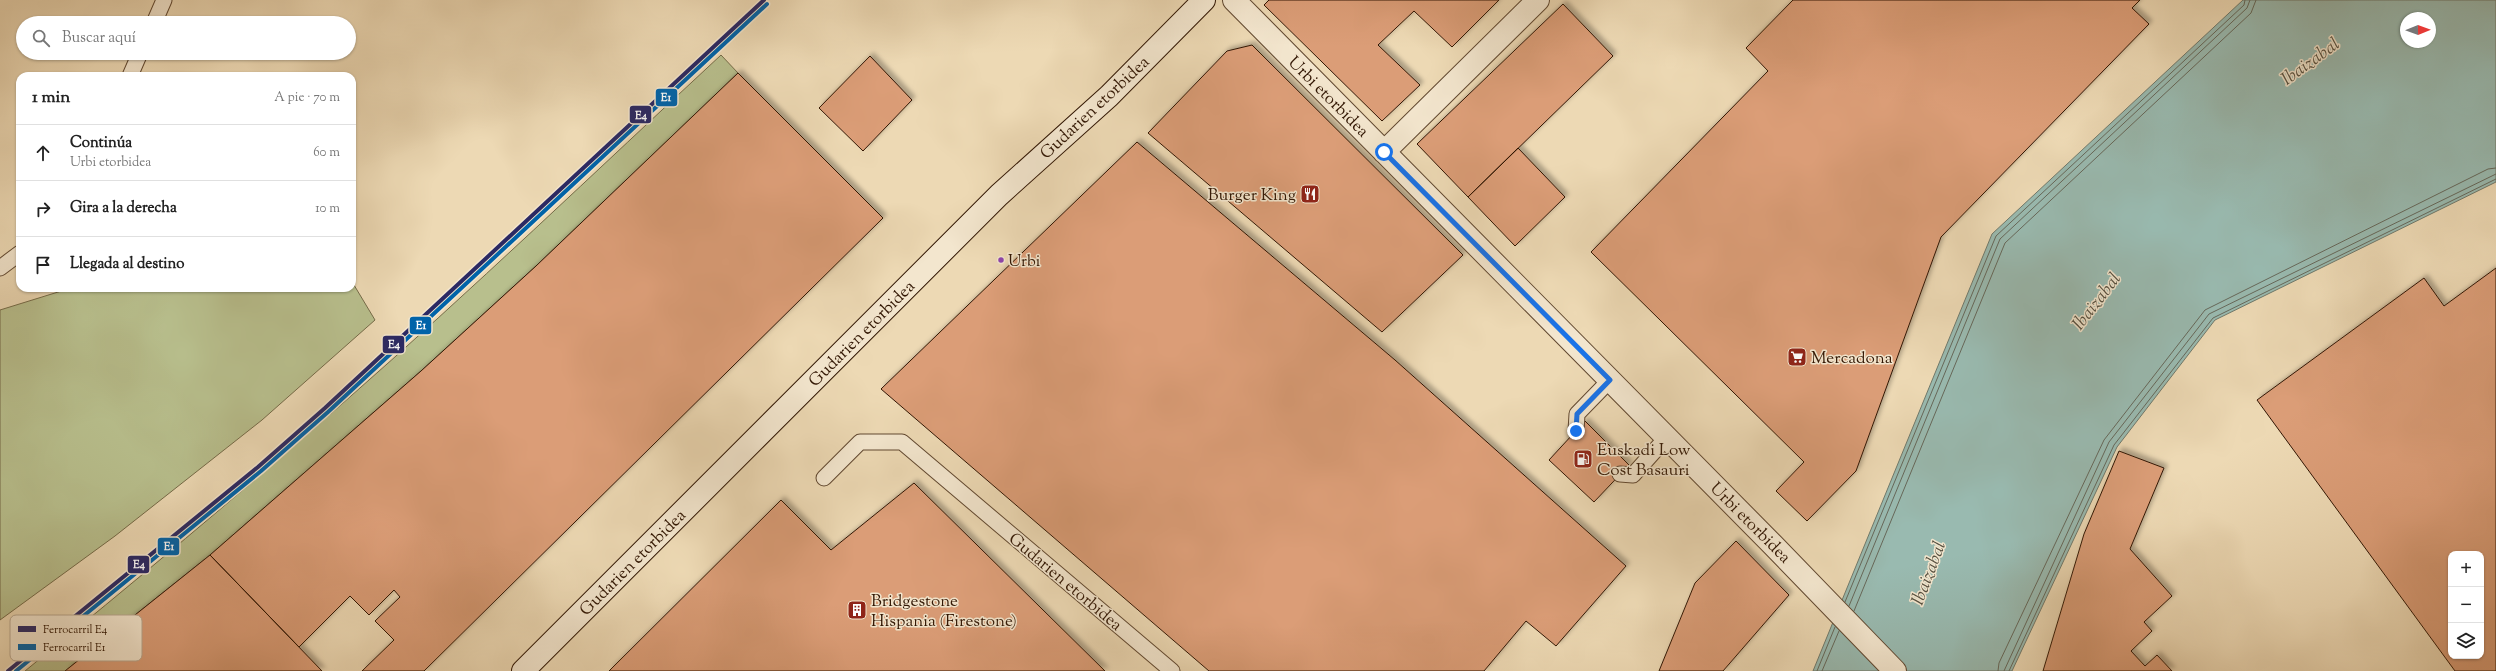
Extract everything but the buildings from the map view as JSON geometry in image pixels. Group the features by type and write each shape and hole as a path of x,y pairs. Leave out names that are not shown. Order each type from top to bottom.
{"street":[{"name":"Gudarien etorbidea","path":"523,671 999,195 1109,96 1204,0"},
{"name":"Urbi etorbidea","path":"1234,0 1667,437 1895,671"},
{"path":"1384,152 1538,0"}],"lane":[{"path":"157,16 164,0"},
{"path":"132,72 137,60"},
{"path":"0,268 16,256"},
{"path":"1576,431 1577,414 1610,380"},
{"path":"1620,474 1633,475 1667,437"},
{"name":"Gudarien etorbidea","path":"824,478 860,442 902,442 1172,671"}],"green space":[{"path":"721,55 738,73 536,266 421,371 210,555 135,615 94,615 265,471 486,274"},
{"path":"356,288 375,320 262,420 115,536 0,620 0,310 58,292 356,292"},
{"path":"37,661 78,661 65,671 25,671"}],"water":[{"name":"Ibaizabal","path":"2243,0 2496,0 2496,182 2215,320 2117,447 2012,671 1813,671 1992,234"}],"rail line":[{"name":"E4","path":"77,615 258,467 325,408 764,0"},
{"name":"E1","path":"85,615 261,471 328,412 767,4"},
{"name":"E4","path":"8,671 20,661"},
{"name":"E1","path":"16,671 28,661"}],"place":[{"name":"Burger King","path":"1310,194"},
{"name":"Urbi","path":"1001,260"},
{"name":"Mercadona","path":"1797,357"},
{"name":"Euskadi Low Cost Basauri","path":"1583,459"},
{"name":"Bridgestone Hispania (Firestone)","path":"857,610"}],"route":[{"path":"1384,152 1610,380 1577,414 1576,431"}]}
